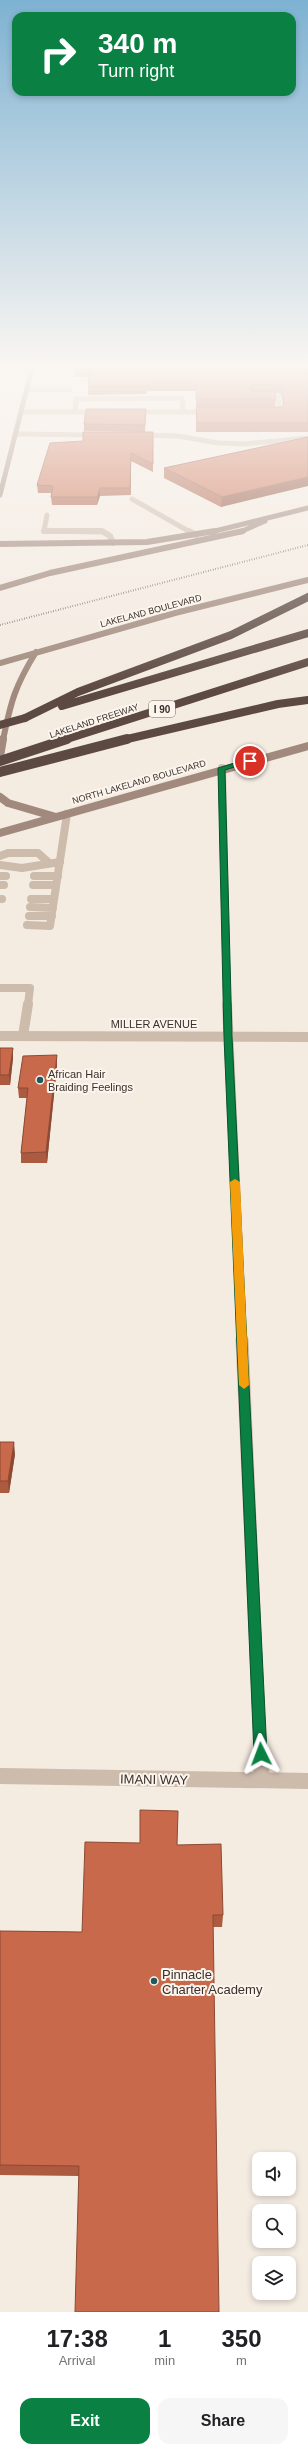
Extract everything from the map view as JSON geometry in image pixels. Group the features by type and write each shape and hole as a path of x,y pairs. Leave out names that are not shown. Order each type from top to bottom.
{"highway":[{"path":"25,718 78,692 231,635 308,597"},
{"path":"0,725 308,633"},
{"name":"LAKELAND FREEWAY","path":"0,761 248,680 308,662"},
{"path":"0,772 278,704 308,700"}],"street":[{"path":"0,495 5,476"},
{"path":"132,499 196,535"},
{"path":"0,544 147,542 196,535 308,508"},
{"path":"47,515 44,531 102,531 110,536 113,543"},
{"path":"0,588 37,576 183,546 254,528 272,517"},
{"name":"LAKELAND BOULEVARD","path":"0,663 175,613 308,580"},
{"path":"0,756 11,700 19,680 36,652"},
{"name":"NORTH LAKELAND BOULEVARD","path":"0,833 222,768 308,746"},
{"path":"222,768 228,1036 262,1780"},
{"path":"0,797 8,803 56,817"},
{"path":"28,925 50,926 67,814"},
{"path":"0,856 8,853 38,853 48,862"},
{"path":"0,865 37,867 48,862 60,862"},
{"path":"34,876 58,876"},
{"path":"33,885 56,885"},
{"path":"52,916 30,908 54,903"},
{"path":"0,988 30,988 23,1036"},
{"name":"MILLER AVENUE","path":"0,1036 308,1037"},
{"name":"IMANI WAY","path":"0,1776 308,1781"}],"building":[{"path":"40,476 130,476 130,488 100,488 97,497 51,497 53,486 37,485"},
{"path":"180,476 308,476 308,477 222,497"},
{"path":"0,1048 13,1048 9,1075 0,1075"},
{"path":"57,1055 46,1152 21,1153 28,1088 18,1088 23,1056"},
{"path":"0,1442 14,1442 8,1481 0,1481"},
{"path":"140,1810 178,1811 177,1845 221,1844 223,1915 213,1915 219,2312 75,2312 79,2166 0,2165 0,1931 82,1932 85,1842 140,1843"}],"railway":[{"path":"0,625 308,545"}],"slow traffic":[{"path":"235,1182 244,1385"}],"place":[{"name":"African Hair Braiding Feelings","path":"40,1080"},
{"name":"Pinnacle Charter Academy","path":"154,1981"}],"route":[{"path":"250,761 222,768 228,1036 261,1754"}]}
